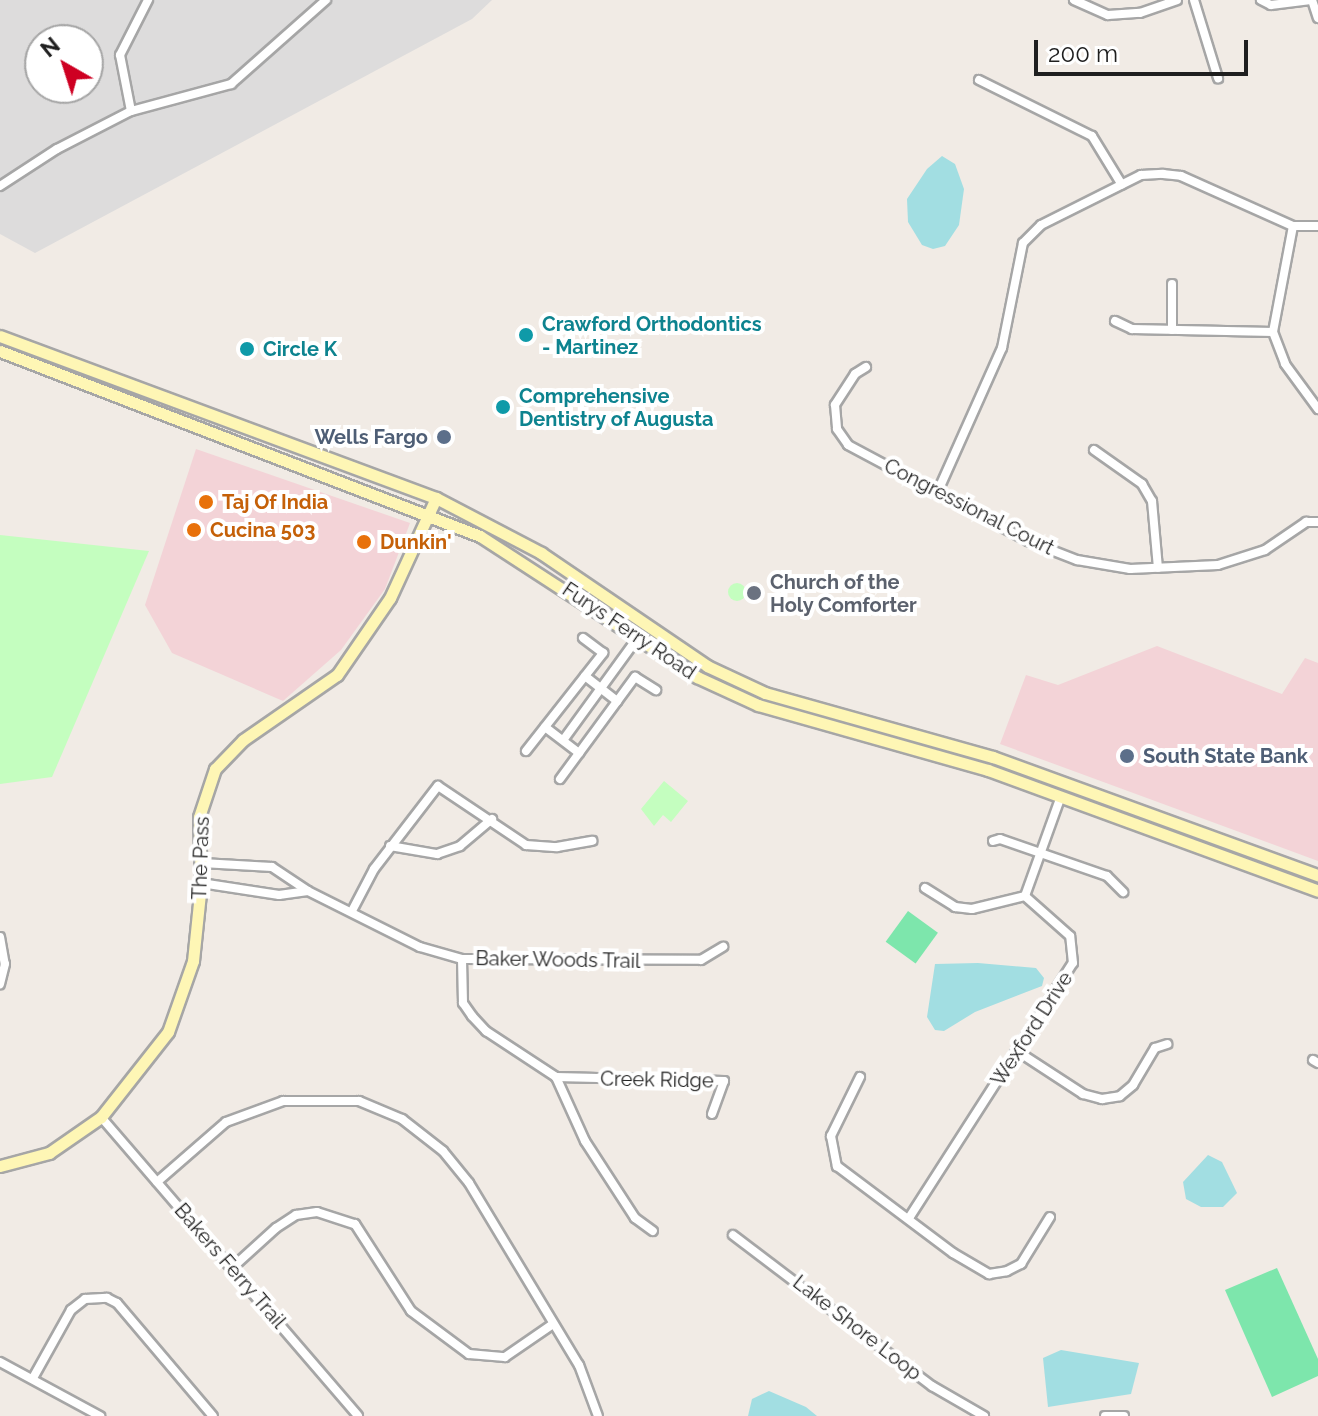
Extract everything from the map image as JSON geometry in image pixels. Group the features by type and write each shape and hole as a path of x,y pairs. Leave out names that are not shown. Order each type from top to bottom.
{"main road":[{"name":"Furys Ferry Road","path":"0,336 436,498 541,553 648,630 720,674 831,713 993,757 1318,875"},
{"name":"Furys Ferry Road","path":"0,351 203,425 447,521 530,563 636,640 711,685 758,705 988,770 1318,891"},
{"path":"203,425 208,412"},
{"name":"The Pass","path":"0,1166 49,1153 101,1117 168,1032 193,961 202,863 199,817 215,769 243,740 337,675 390,598 436,498"},
{"path":"406,504 419,535 447,521"}],"street":[{"path":"131,111 120,55 148,0"},
{"path":"0,186 57,149 131,111 231,84 326,0"},
{"path":"1074,0 1108,15 1140,13 1177,0"},
{"path":"1194,0 1218,78"},
{"path":"1261,0 1288,5 1311,0 1318,18"},
{"path":"979,80 1092,136 1122,185"},
{"path":"938,491 1002,348 1023,243 1041,225 1141,175 1181,176 1293,226 1318,226"},
{"path":"1293,226 1273,332 1285,364 1318,409"},
{"path":"1172,284 1172,330"},
{"path":"1115,321 1132,329 1273,332"},
{"name":"Congressional Court","path":"866,367 855,374 835,405 837,429 848,445 1028,541 1077,560 1158,568 1218,565 1265,550 1306,522 1318,522"},
{"path":"1094,450 1142,484 1152,501 1158,568"},
{"path":"526,751 603,653 583,638"},
{"path":"564,739 636,640"},
{"path":"585,676 617,701"},
{"path":"560,779 635,677 656,690"},
{"path":"545,727 579,753"},
{"path":"353,909 390,846 438,786 492,819 526,845 557,847 592,841"},
{"path":"925,888 955,907 972,909 1025,896 1037,852 1061,796"},
{"path":"390,846 437,854 460,846 492,819"},
{"path":"993,841 1107,876 1123,892"},
{"name":"Baker Woods Trail","path":"202,863 272,867 308,891 353,909 420,947 462,959 701,960 723,947"},
{"name":"Baker Woods Trail","path":"201,883 279,895 308,891"},
{"name":"Wexford Drive","path":"909,1218 1066,980 1076,953 1070,936 1025,896"},
{"path":"0,937 5,964 0,984"},
{"path":"462,959 463,1003 472,1016 486,1031 556,1077 585,1141 635,1218 653,1231"},
{"path":"1017,1051 1083,1094 1102,1099 1120,1096 1133,1085 1155,1048 1167,1044"},
{"name":"Creek Ridge","path":"556,1077 724,1081 712,1114"},
{"path":"860,1077 831,1136 837,1166 989,1274 1021,1264 1050,1217"},
{"path":"157,1182 198,1142 248,1112 315,1098 359,1101 402,1119 443,1151 469,1183 579,1365 598,1416"},
{"name":"Bakers Ferry Trail","path":"101,1117 358,1416"},
{"path":"233,1267 276,1228 296,1215 317,1212 355,1224 411,1311 426,1328 469,1354 505,1357 553,1324"},
{"name":"Lake Shore Loop","path":"733,1235 949,1399 984,1416"},
{"path":"33,1378 71,1310 85,1299 107,1298 117,1303 213,1416"},
{"path":"0,1362 100,1416"},
{"path":"1105,1416 1124,1416"}],"shaded area":[{"path":"0,0 492,0 472,19 35,253 0,234"},
{"path":"196,449 410,523 385,589 341,650 283,701 172,653 145,605"},
{"path":"1157,646 1282,694 1305,658 1318,663 1318,861 1000,744 1026,675 1058,685"}],"green space":[{"path":"0,535 149,551 52,777 0,784"},
{"path":"737,583 746,592 737,601 728,592"},
{"path":"664,781 688,801 671,822 663,815 654,826 641,809"},
{"path":"908,911 938,933 916,963 886,942"},
{"path":"1277,1268 1318,1359 1318,1376 1272,1397 1225,1290"}],"water":[{"path":"942,156 955,164 964,189 959,225 945,246 933,249 922,245 908,222 907,199 927,169"},
{"path":"978,963 1036,968 1044,978 1042,986 975,1012 944,1031 935,1030 927,1017 935,964"},
{"path":"1208,1155 1222,1162 1237,1193 1223,1207 1201,1207 1186,1199 1183,1182"},
{"path":"1061,1350 1139,1363 1131,1394 1048,1407 1043,1358"},
{"path":"769,1391 806,1407 817,1416 748,1416 752,1399"}],"place":[{"name":"Crawford Orthodontics - Martinez","path":"526,335"},
{"name":"Circle K","path":"247,349"},
{"name":"Comprehensive Dentistry of Augusta","path":"503,407"},
{"name":"Wells Fargo","path":"444,437"},
{"name":"Taj Of India","path":"206,502"},
{"name":"Cucina 503","path":"194,530"},
{"name":"Dunkin'","path":"364,542"},
{"name":"Church of the Holy Comforter","path":"754,593"},
{"name":"South State Bank","path":"1127,756"}]}
